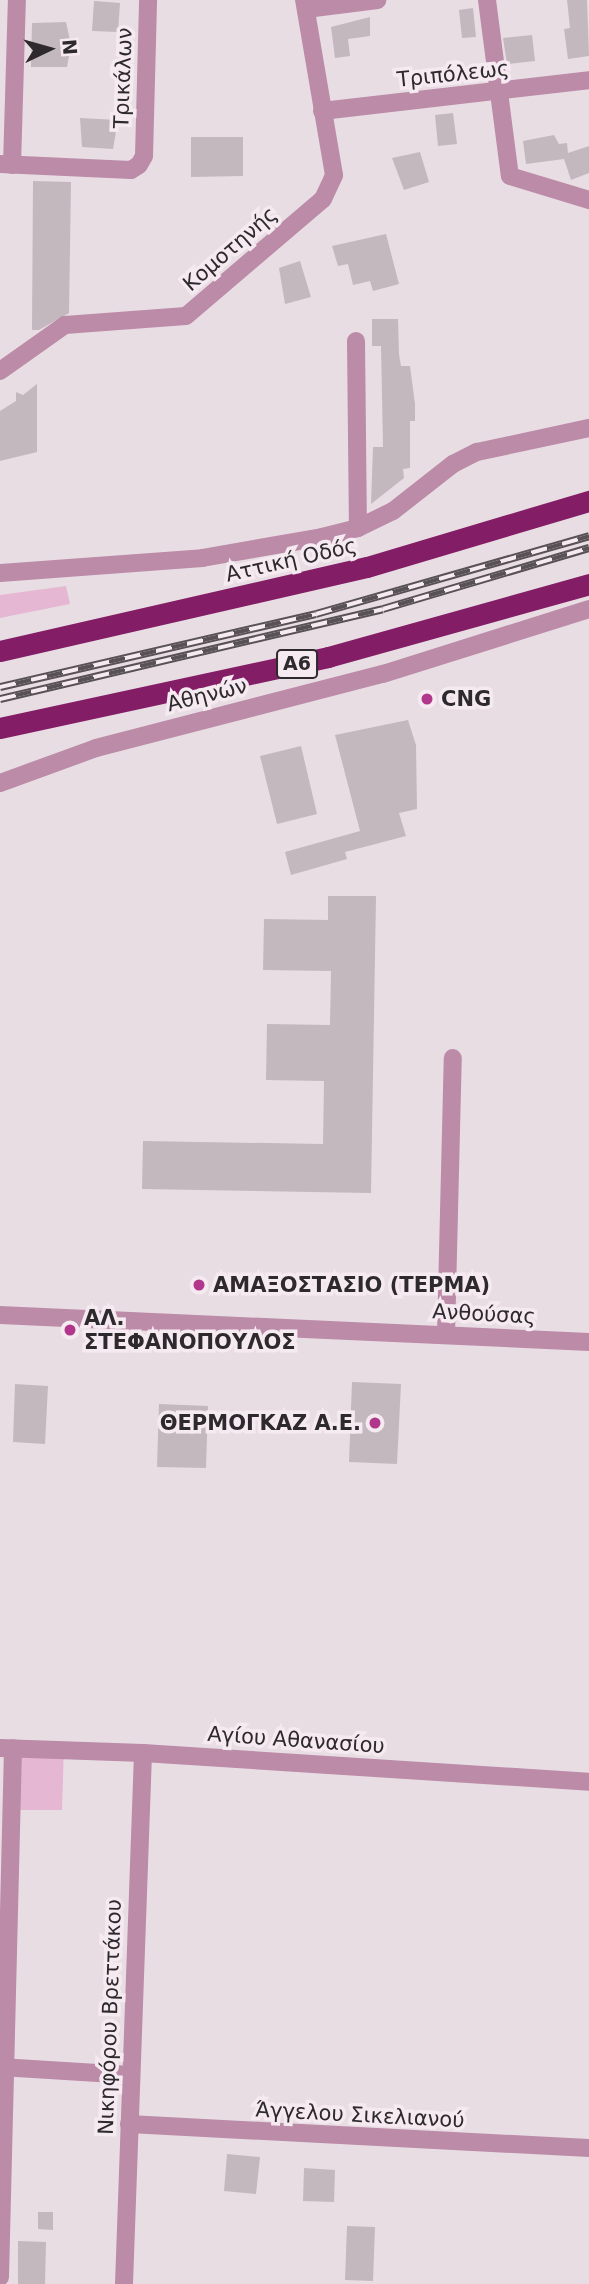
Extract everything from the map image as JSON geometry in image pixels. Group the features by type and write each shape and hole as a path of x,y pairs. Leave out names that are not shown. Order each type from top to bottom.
{"highway":[{"name":"Αττική Οδός","path":"0,651 367,567 589,501"},
{"name":"Α6","path":"0,728 328,657 589,584"}],"street":[{"path":"6,165 17,0"},
{"name":"Τρικάλων","path":"6,165 131,170 144,156 148,0"},
{"path":"322,111 305,4 377,0"},
{"path":"486,0 510,176 589,200"},
{"name":"Τριπόλεως","path":"322,111 589,80"},
{"name":"Κομοτηνής","path":"0,371 65,325 186,316 328,191 334,175 322,111"},
{"path":"356,341 358,528"},
{"path":"0,573 202,558 358,528 393,511 444,471 478,452 589,428"},
{"name":"Αθηνών","path":"0,783 96,748 383,674 589,609"},
{"path":"446,1335 453,1058"},
{"name":"Ανθούσας","path":"0,1315 589,1342"},
{"path":"0,2277 6,1748"},
{"name":"Αγίου Αθανασίου","path":"6,1748 143,1753 589,1782"},
{"name":"Νικηφόρου Βρεττάκου","path":"124,2284 143,1753"},
{"path":"2,2067 130,2075"},
{"name":"Άγγελου Σικελιανού","path":"128,2124 589,2148"}],"shaded area":[{"path":"66,586 70,604 0,618 0,595"},
{"path":"17,1744 64,1746 62,1810 18,1810"}],"building":[{"path":"567,0 587,0 589,56 568,59 564,29 570,28"},
{"path":"94,1 120,3 118,32 92,31"},
{"path":"473,8 476,37 462,38 459,10"},
{"path":"370,17 370,36 348,39 350,56 335,58 331,27"},
{"path":"66,22 71,45 67,67 31,67 32,23"},
{"path":"532,35 535,61 507,64 503,38"},
{"path":"453,113 457,144 438,146 435,115"},
{"path":"80,118 118,120 113,149 82,147"},
{"path":"554,135 559,144 567,143 568,153 589,146 589,173 571,180 564,159 526,164 523,141"},
{"path":"191,137 243,137 243,176 191,177"},
{"path":"420,152 429,182 404,190 392,158"},
{"path":"33,181 71,182 69,313 39,330 32,330"},
{"path":"386,234 399,284 373,291 370,281 353,285 348,264 338,266 332,246"},
{"path":"300,261 311,297 285,304 279,268"},
{"path":"372,319 398,319 401,366 410,366 415,421 410,421 410,468 403,469 404,478 371,504 373,447 383,447 381,346 372,346"},
{"path":"37,384 37,452 0,461 0,411 16,401 16,392 23,395"},
{"path":"408,720 416,745 417,809 399,813 406,836 345,852 347,859 291,875 285,852 360,831 335,735"},
{"path":"301,746 317,814 277,824 260,756"},
{"path":"328,896 376,896 371,1193 142,1189 143,1141 323,1144 324,1081 266,1080 267,1024 330,1025 331,971 263,970 264,919 328,920"},
{"name":"ΘΕΡΜΟΓΚΑΖ Α.Ε.","path":"352,1382 401,1384 397,1464 349,1462"},
{"path":"15,1384 48,1386 45,1444 13,1442"},
{"path":"159,1404 208,1406 206,1468 157,1467"},
{"path":"227,2154 260,2157 256,2194 224,2191"},
{"path":"304,2168 335,2170 334,2202 303,2201"},
{"path":"38,2212 53,2212 53,2230 38,2229"},
{"path":"347,2226 375,2227 373,2281 345,2280"},
{"path":"18,2241 46,2242 45,2284 18,2284"}],"railway":[{"path":"0,687 316,614 589,536"},
{"path":"0,699 383,609 589,548"}],"place":[{"name":"CNG","path":"427,699"},
{"name":"ΑΜΑΞΟΣΤΑΣΙΟ (ΤΕΡΜΑ)","path":"199,1285"},
{"name":"ΑΛ. ΣΤΕΦΑΝΟΠΟΥΛΟΣ","path":"70,1330"},
{"name":"ΘΕΡΜΟΓΚΑΖ Α.Ε.","path":"375,1423"}]}
